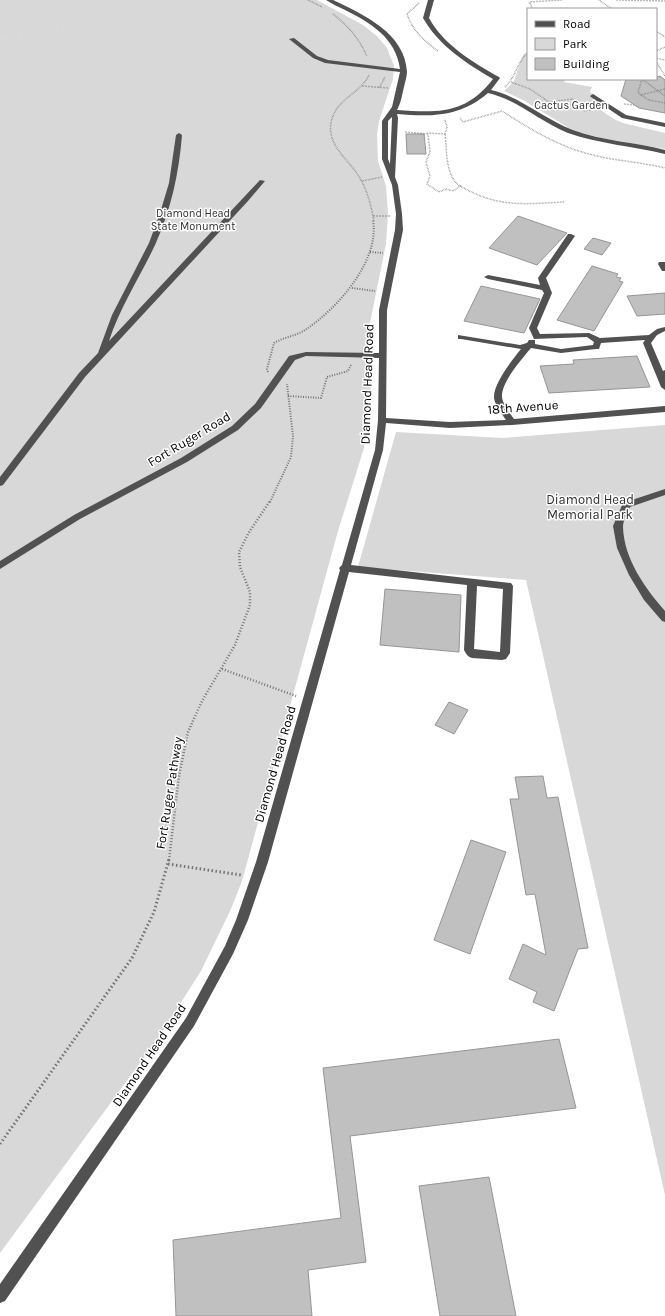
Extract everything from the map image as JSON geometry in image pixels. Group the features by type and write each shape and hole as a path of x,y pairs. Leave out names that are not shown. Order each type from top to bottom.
{"street":[{"name":"Diamond Head Road","path":"329,0 371,23 386,34 400,53 404,71 404,80 393,112 385,121 384,154 388,168 393,176"},
{"path":"393,112 432,114 450,112 474,102 488,91 497,78 442,41 432,29 426,18 431,0"},
{"path":"292,39 322,60 333,63 404,71"},
{"path":"488,91 497,92 516,100 559,126 580,135 665,152"},
{"path":"593,96 624,118 665,125"},
{"name":"Diamond Head Road","path":"0,1296 166,1058 211,986 229,950 253,891 344,568 379,450 382,420 383,310 400,230 398,199 393,176 395,118 393,112"},
{"path":"102,353 113,317 146,258 164,212 175,171 179,135"},
{"path":"0,483 82,375 262,181"},
{"path":"537,337 533,328 548,293 542,278 571,236"},
{"path":"665,264 662,264 665,269"},
{"path":"488,277 545,288"},
{"path":"512,422 498,400 498,392 502,383 529,345 537,337 588,335 598,341 650,337 661,330 665,330"},
{"path":"461,337 520,347 529,345 561,351 596,347 598,341"},
{"path":"650,337 647,343 663,374 665,387"},
{"name":"Fort Ruger Road","path":"0,566 77,517 184,460 235,428 258,406 292,358 306,354 383,356"},
{"name":"18th Avenue","path":"382,420 450,424 512,422 665,408"},
{"path":"665,492 654,494 626,505 618,526 622,548 632,573 647,597 665,618"},
{"path":"344,568 472,582 508,586 505,653 502,656 472,654 469,650 472,582"}],"path":[{"path":"308,0 325,8"},
{"path":"533,8 530,2 562,0"},
{"path":"599,0 611,8"},
{"path":"616,0 665,1"},
{"path":"271,374 267,369 274,343 302,332 319,320 352,288 360,276 370,252 373,233 373,216 370,200 362,180 338,150 331,130 333,116 340,105 362,86 368,78 369,67 366,54 359,41 344,24 328,11"},
{"path":"501,90 512,82 523,55 527,53"},
{"path":"657,62 665,76"},
{"path":"642,80 638,92 641,95 649,100 665,103"},
{"path":"643,80 665,96"},
{"path":"512,82 530,89 549,102 572,99 584,111 599,109"},
{"path":"362,86 379,88"},
{"path":"641,95 665,89"},
{"path":"461,114 456,116 463,122 502,111 529,130 574,150 594,156 641,162 665,168"},
{"path":"403,132 445,134 449,168 454,182 476,195 504,203 564,202"},
{"path":"427,133 430,152 426,162 430,176 428,184 439,192 446,189 453,191 460,186"},
{"path":"362,180 381,178"},
{"path":"373,216 390,216"},
{"path":"370,252 380,253"},
{"path":"352,288 376,291"},
{"path":"288,396 321,398 327,377 348,371 350,365 356,365"},
{"name":"Fort Ruger Pathway","path":"0,1144 132,958 154,912 168,864 182,754 197,711 237,640 250,605 250,592 240,567 238,552 248,534 266,509 291,456 293,436 288,384 284,381"},
{"path":"222,669 308,700"},
{"path":"168,864 241,875"}],"green space":[{"name":"Diamond Head State Monument","path":"0,0 317,0 363,25 377,36 387,48 394,66 393,79 379,121 377,134 378,161 386,186 388,214 386,244 369,328 371,385 364,448 338,531 242,881 231,909 201,971 157,1040 0,1253"},
{"name":"Cactus Garden","path":"527,53 527,80 565,80 564,82 592,87 590,92 596,96 597,103 593,105 614,119 623,123 665,133 665,149 584,134 569,128 523,100 504,91 514,81 523,55"},
{"name":"Diamond Head Memorial Park","path":"665,425 665,1195 526,580 358,567 396,432 503,438"}],"building":[{"path":"660,76 665,80 665,113 639,108 621,96 626,80 657,80 657,77"},
{"path":"406,134 424,134 426,154 407,154"},
{"path":"518,216 567,233 537,265 489,248"},
{"path":"593,238 611,243 602,255 584,249"},
{"path":"592,266 618,274 616,277 621,278 619,281 623,282 594,331 557,320"},
{"path":"481,286 540,299 524,333 464,321"},
{"path":"665,293 665,314 637,316 627,296"},
{"path":"637,356 650,387 549,393 540,366 574,364 573,360"},
{"path":"385,589 461,595 459,652 380,645"},
{"path":"449,702 468,710 454,734 435,725"},
{"path":"543,776 547,798 558,797 588,948 578,949 554,1011 533,1002 537,992 509,979 523,944 546,955 535,894 526,895 510,799 519,799 515,777"},
{"path":"471,840 506,852 470,954 434,940"},
{"path":"559,1039 576,1108 350,1136 366,1262 308,1270 312,1316 176,1316 173,1240 341,1218 323,1068"},
{"path":"489,1177 516,1316 440,1316 419,1186"}],"tunnel":[{"path":"0,40 77,25"}]}
